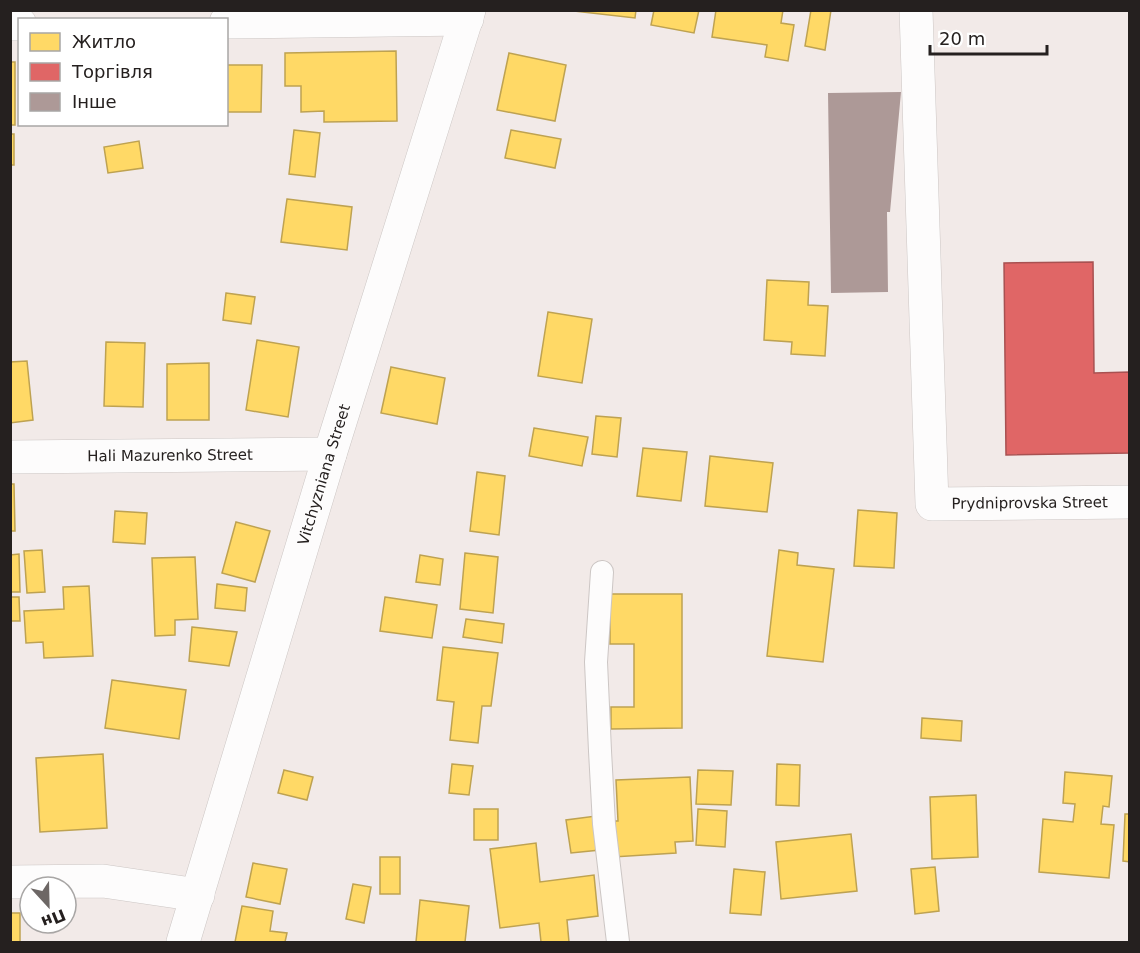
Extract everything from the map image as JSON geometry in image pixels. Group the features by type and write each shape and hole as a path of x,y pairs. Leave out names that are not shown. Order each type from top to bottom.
{"street":[{"name":"Prydniprovska Street","path":"916,10 932,504 1130,502"},
{"path":"228,22 468,15"},
{"name":"Vitchyzniana Street","path":"183,942 330,454 468,15"},
{"name":"Hali Mazurenko Street","path":"10,457 330,454"},
{"path":"10,882 103,881 198,895"}],"lane":[{"path":"602,572 596,662 604,824 618,942"}],"building: Житло":[{"path":"565,10 636,10 635,18"},
{"path":"654,10 699,10 694,33 651,25"},
{"path":"716,10 783,10 781,23 794,25 788,61 765,57 767,45 712,37"},
{"path":"811,10 831,10 825,50 805,46"},
{"path":"396,51 397,121 324,122 324,111 301,112 301,86 285,86 285,53"},
{"path":"509,53 566,65 555,121 497,110"},
{"path":"10,62 15,62 15,125 10,125"},
{"path":"228,65 262,65 261,112 228,112"},
{"path":"294,130 320,133 315,177 289,174"},
{"path":"511,130 561,139 555,168 505,158"},
{"path":"10,134 14,134 14,165 10,165"},
{"path":"139,141 143,168 108,173 104,147"},
{"path":"287,199 352,207 347,250 281,242"},
{"path":"767,280 809,282 808,305 828,306 825,356 791,354 792,342 764,340"},
{"path":"226,293 255,297 251,324 223,320"},
{"path":"548,312 592,319 582,383 538,376"},
{"path":"257,340 299,347 288,417 246,410"},
{"path":"106,342 145,343 143,407 104,406"},
{"path":"27,361 33,420 10,423 10,362"},
{"path":"209,363 209,420 167,420 167,364"},
{"path":"391,367 445,378 437,424 381,413"},
{"path":"596,416 621,418 617,457 592,454"},
{"path":"534,428 588,437 582,466 529,456"},
{"path":"643,448 687,452 681,501 637,496"},
{"path":"710,456 773,463 767,512 705,506"},
{"path":"477,472 505,476 499,535 470,531"},
{"path":"10,484 14,484 15,531 10,531"},
{"path":"858,510 897,513 894,568 854,566"},
{"path":"115,511 147,513 145,544 113,542"},
{"path":"236,522 270,531 255,582 222,573"},
{"path":"42,550 45,592 27,593 24,551"},
{"path":"779,550 798,553 797,565 834,569 823,662 767,656"},
{"path":"465,553 498,557 493,613 460,609"},
{"path":"19,554 20,592 10,592 10,555"},
{"path":"420,555 443,559 440,585 416,582"},
{"path":"195,557 198,619 175,620 175,635 155,636 152,558"},
{"path":"217,584 247,588 245,611 215,608"},
{"path":"89,586 93,656 44,658 43,642 26,643 24,611 64,609 63,587"},
{"path":"610,594 682,594 682,728 611,729 611,707 634,707 634,644 610,644"},
{"path":"10,597 19,597 20,621 10,621"},
{"path":"385,597 437,605 432,638 380,631"},
{"path":"466,619 504,624 502,643 463,637"},
{"path":"192,627 237,632 229,666 189,661"},
{"path":"443,647 498,653 491,706 482,706 478,743 450,740 454,702 437,700"},
{"path":"112,680 186,690 179,739 105,728"},
{"path":"922,718 962,721 961,741 921,738"},
{"path":"103,754 107,828 40,832 36,758"},
{"path":"452,764 473,766 469,795 449,793"},
{"path":"777,764 800,765 799,806 776,805"},
{"path":"284,770 313,777 307,800 278,793"},
{"path":"698,770 733,771 731,805 696,804"},
{"path":"1065,772 1112,776 1109,807 1103,806 1101,824 1114,825 1109,878 1039,872 1043,819 1073,822 1075,804 1063,803"},
{"path":"690,777 693,841 675,842 676,853 613,857 612,821 618,821 616,780"},
{"path":"976,795 978,857 932,859 930,797"},
{"path":"474,809 498,809 498,840 474,840"},
{"path":"698,809 727,811 725,847 696,845"},
{"path":"1125,814 1130,814 1130,862 1123,861"},
{"path":"596,816 600,850 571,853 566,820"},
{"path":"851,834 857,891 781,899 776,842"},
{"path":"536,843 540,882 594,875 598,916 567,920 569,942 541,942 539,923 500,928 490,849"},
{"path":"380,857 400,857 400,894 380,894"},
{"path":"253,863 287,869 280,904 246,897"},
{"path":"935,867 939,911 915,914 911,869"},
{"path":"734,869 765,872 761,915 730,913"},
{"path":"353,884 371,887 364,923 346,919"},
{"path":"420,900 469,906 465,942 416,942"},
{"path":"242,906 273,911 270,931 287,933 285,942 235,942"},
{"path":"10,913 18,913 20,942 10,942"}],"building: Торгівля":[{"path":"1093,262 1094,373 1130,372 1130,453 1006,455 1004,263"}],"building: Інше":[{"path":"901,92 890,212 887,212 888,292 831,293 828,93"}]}
